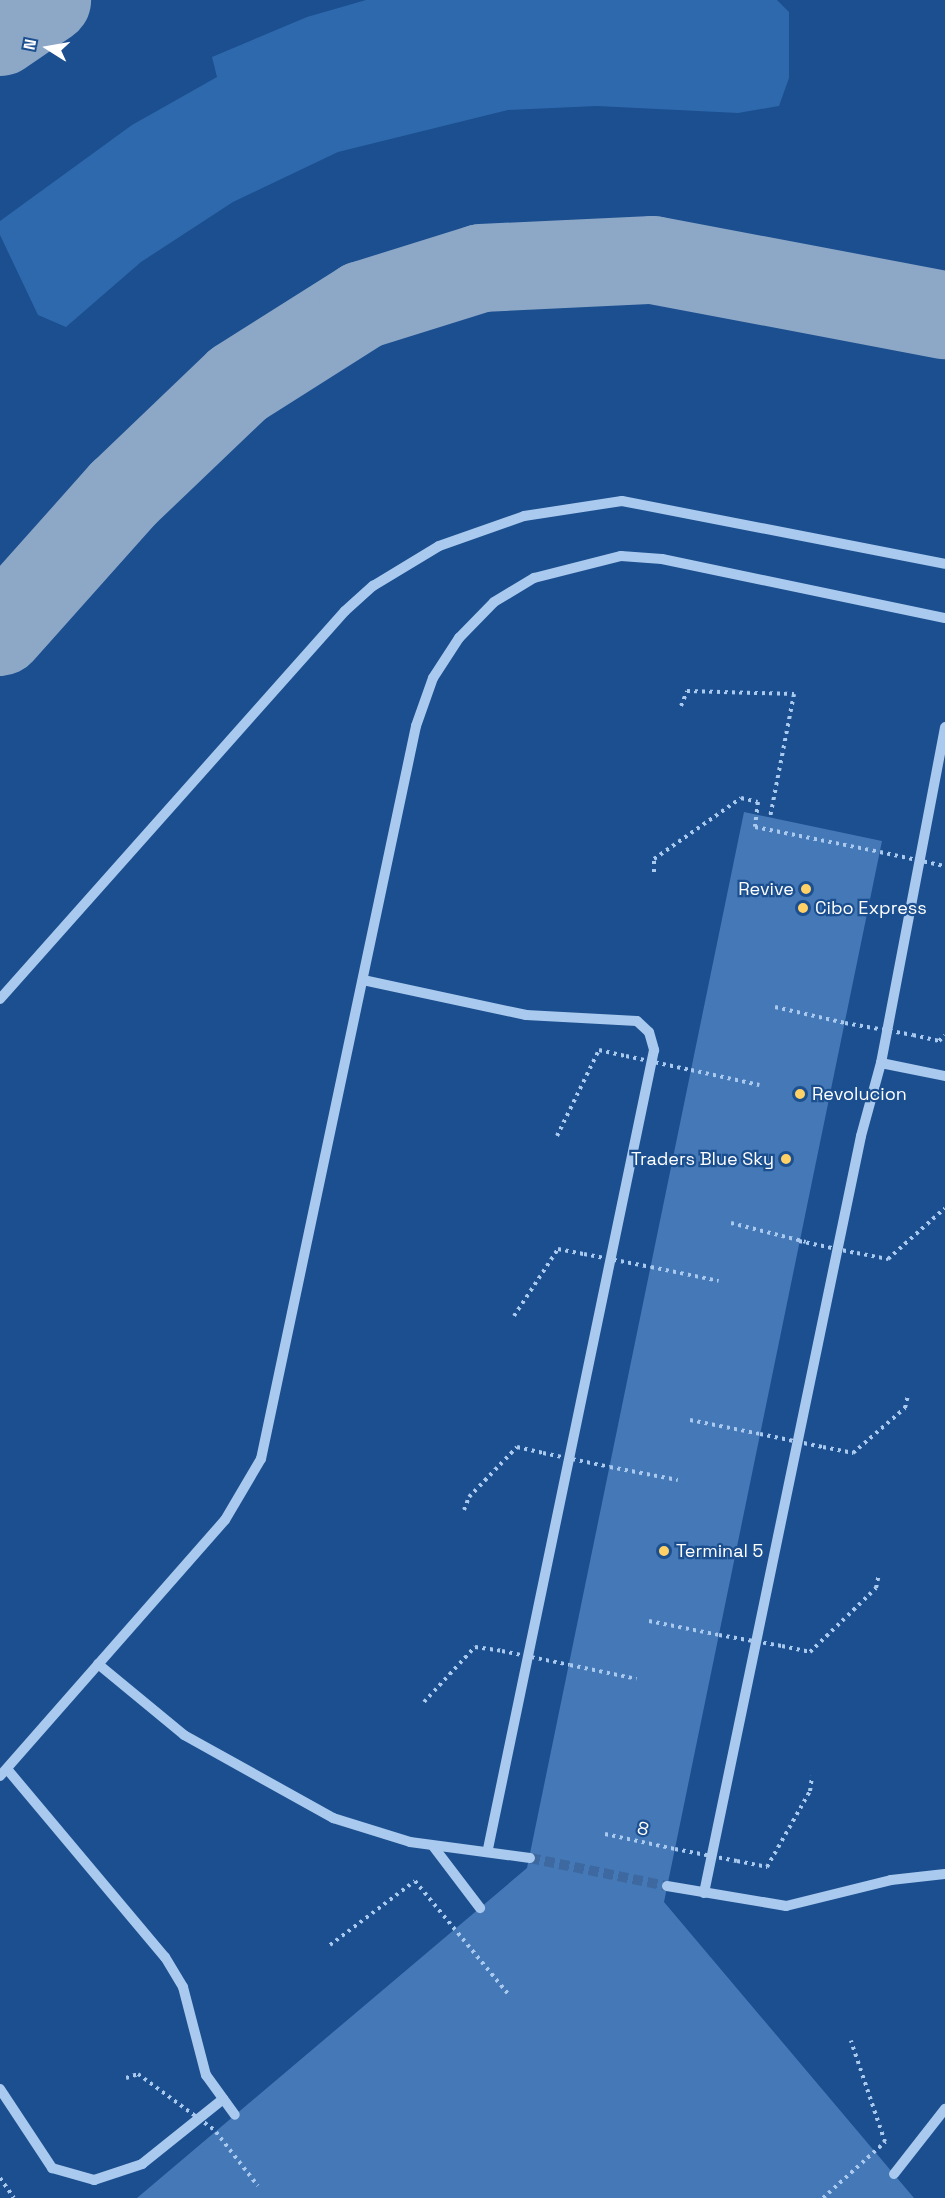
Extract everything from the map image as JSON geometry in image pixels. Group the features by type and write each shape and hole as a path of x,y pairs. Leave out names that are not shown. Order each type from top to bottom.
{"lane":[{"path":"0,999 345,611 373,586 439,546 524,516 622,501 945,564"},
{"path":"235,2115 206,2075 183,1987 165,1957 4,1772 225,1520 261,1459 416,726 433,678 476,618 514,589 579,562 639,556 945,618"},
{"path":"704,1893 861,1136 881,1063 945,727"},
{"path":"363,980 526,1015 637,1021 650,1032 654,1050 488,1850"},
{"path":"881,1063 945,1076"},
{"path":"98,1664 184,1735 225,1761 333,1818 433,1846 488,1850 530,1858"},
{"path":"433,1846 480,1908"},
{"path":"667,1886 786,1906 891,1880 945,1874"},
{"path":"0,2089 52,2168 94,2180 142,2164 223,2099"},
{"path":"894,2175 945,2109"}],"path":[{"path":"681,705 687,691 794,694 770,818"},
{"path":"654,872 654,859 741,798 758,802 755,827 945,866"},
{"path":"775,1007 939,1041 945,1035"},
{"path":"557,1136 599,1050 759,1085"},
{"path":"731,1223 800,1241 888,1259 945,1208"},
{"path":"800,1241 806,1242"},
{"path":"514,1316 558,1249 719,1281"},
{"path":"690,1420 853,1453 905,1408 908,1395"},
{"path":"464,1509 469,1497 517,1447 678,1480"},
{"path":"649,1621 810,1652 876,1588 879,1575"},
{"path":"424,1702 475,1647 637,1679"},
{"name":"8","path":"605,1834 767,1867 810,1791 812,1776"},
{"path":"330,1945 415,1881 509,1995"},
{"path":"823,2198 885,2142 851,2041"},
{"path":"126,2078 138,2074 216,2132 258,2186"},
{"path":"0,2178 14,2198"}],"shaded area":[{"path":"366,0 777,0 789,12 789,78 779,106 738,113 597,106 508,110 338,152 233,202 141,262 66,327 38,315 0,235 0,221 132,125 217,77 212,57 307,17"}],"building":[{"name":"Terminal 5","path":"744,812 882,841 664,1902 914,2198 137,2198 527,1868"}],"taxiway":[{"path":"0,32 47,0"},
{"path":"0,632 123,494 238,384 363,305 481,268 653,260 945,315"}],"tunnel":[{"path":"530,1858 667,1886"}],"place":[{"name":"Revive","path":"806,889"},
{"name":"Cibo Express","path":"803,908"},
{"name":"Revolucion","path":"800,1094"},
{"name":"Traders Blue Sky","path":"786,1159"},
{"name":"Terminal 5","path":"664,1551"}]}
